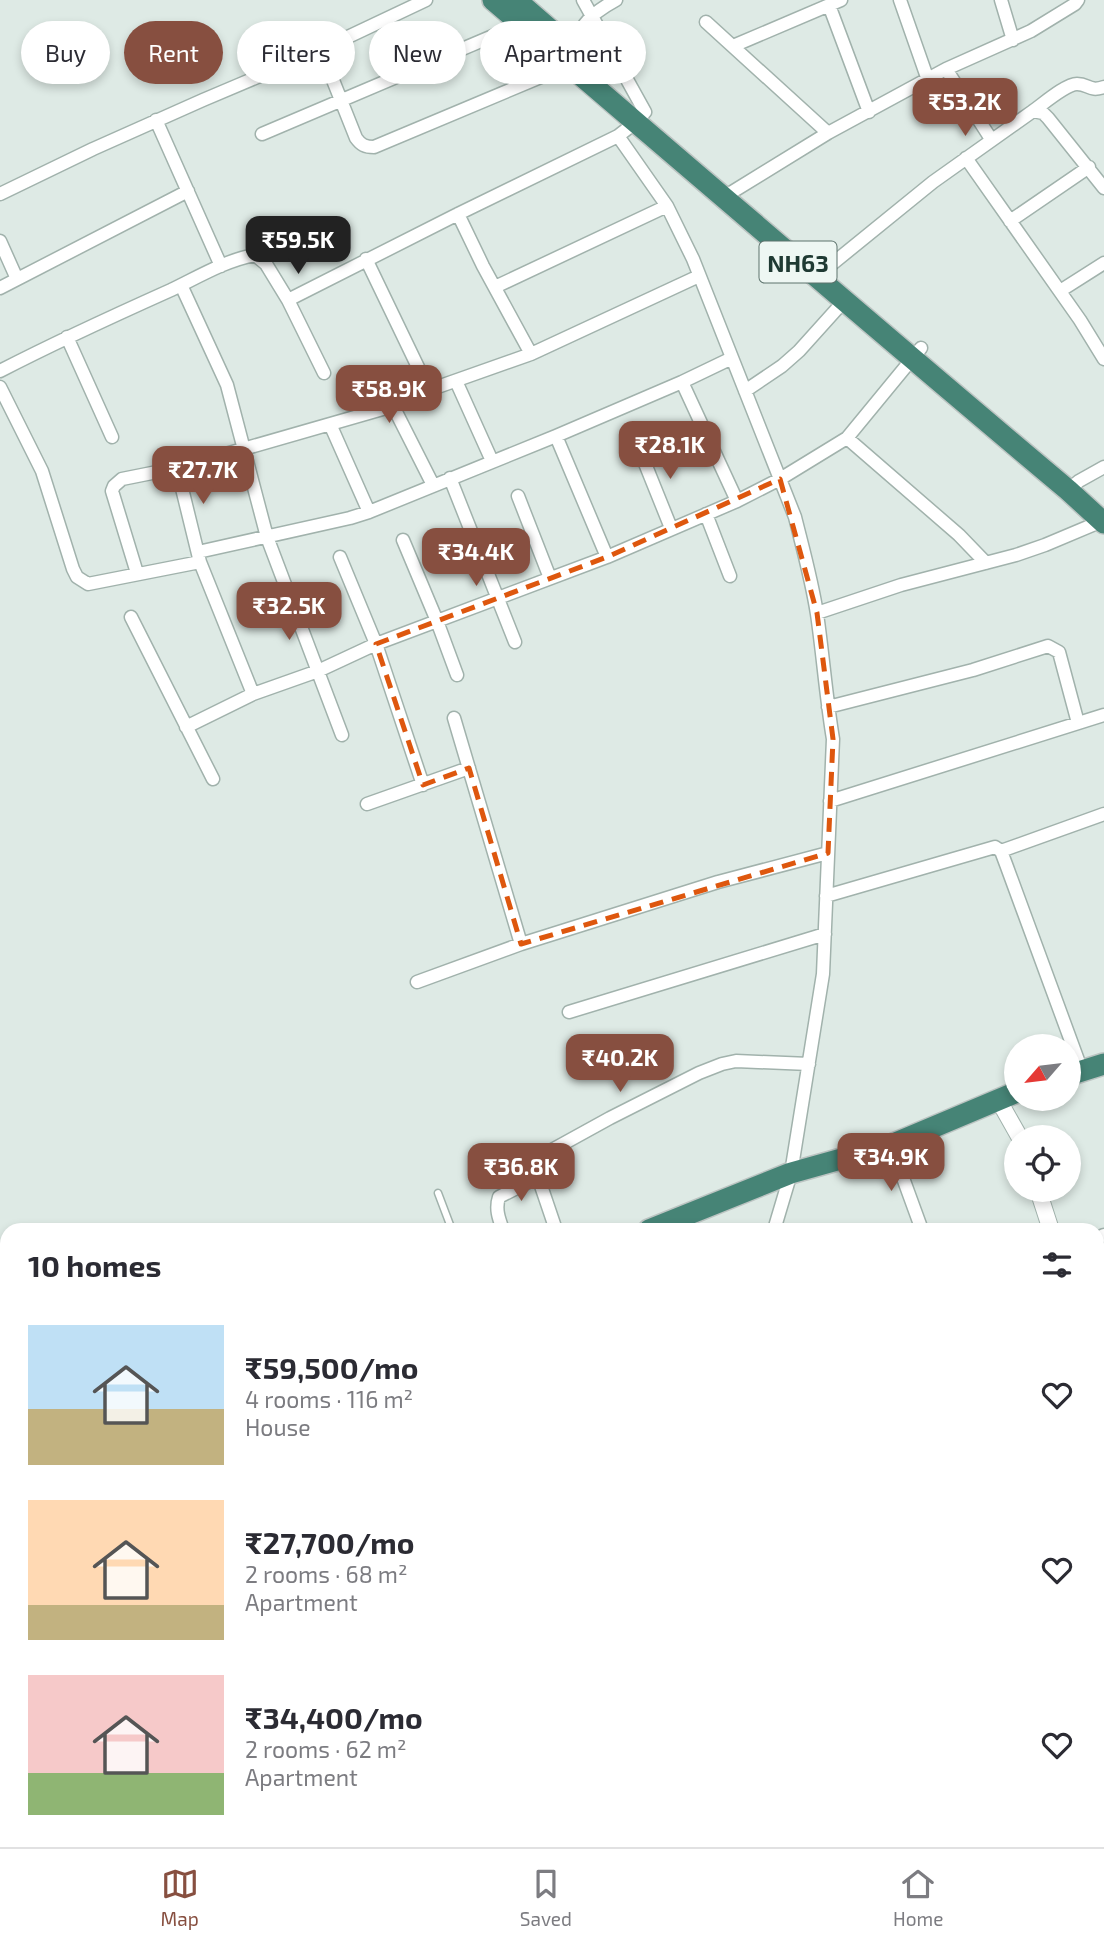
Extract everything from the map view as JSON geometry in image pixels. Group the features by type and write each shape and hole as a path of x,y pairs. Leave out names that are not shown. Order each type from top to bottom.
{"highway":[{"name":"NH63","path":"493,0 518,21"},
{"name":"NH63","path":"516,0 536,21"},
{"name":"NH63","path":"602,84 1074,486 1103,516"},
{"name":"NH63","path":"822,272 844,301 916,353"},
{"path":"1082,1071 1104,1064"},
{"path":"666,1223 791,1173 891,1145 1004,1098"}],"street":[{"path":"355,34 426,0"},
{"path":"288,300 618,136 640,117 583,0"},
{"path":"588,21 617,0"},
{"path":"900,0 928,80"},
{"path":"1001,0 1013,40"},
{"path":"730,193 828,133 946,69 1031,31 1075,1"},
{"path":"733,46 835,2 869,111"},
{"path":"706,22 828,133"},
{"path":"262,134 480,41"},
{"path":"946,69 991,139"},
{"path":"0,194 156,120 241,84"},
{"path":"335,84 356,138 361,145 367,147 374,147 525,84"},
{"path":"822,272 933,182 1071,85 1082,84 1096,90 1104,87"},
{"path":"1033,111 1043,113 1048,118 1104,188"},
{"path":"156,120 221,266"},
{"path":"618,136 667,206 699,275 795,517 817,613 833,738 823,974 791,1173 776,1223"},
{"path":"966,158 1060,291 1104,359"},
{"path":"1010,221 1089,167"},
{"path":"0,288 188,191"},
{"path":"495,287 667,206"},
{"path":"458,214 531,354"},
{"path":"0,241 17,279"},
{"path":"0,371 221,266 255,255 266,264 288,300 324,373"},
{"path":"366,259 429,390"},
{"path":"1060,291 1104,263"},
{"path":"137,573 112,491 122,479 177,468 393,407 429,390 531,354 699,275"},
{"path":"181,285 227,385 267,537 342,735"},
{"path":"745,391 799,351 844,301"},
{"path":"67,337 112,438"},
{"path":"186,727 253,694 318,671 376,644 607,557 737,501 780,479 846,438 916,353"},
{"path":"0,387 42,471 73,569 77,577 88,584 369,512 556,436 732,358"},
{"path":"456,380 492,461"},
{"path":"682,382 737,501"},
{"path":"393,407 433,485"},
{"path":"330,424 369,512"},
{"path":"556,436 607,557"},
{"path":"846,438 959,534 986,563"},
{"path":"638,446 671,528"},
{"path":"1074,486 1104,467"},
{"path":"177,468 199,557 253,694"},
{"path":"450,478 515,642"},
{"path":"518,496 550,578"},
{"path":"706,514 730,576"},
{"path":"817,613 1045,545 1103,516"},
{"path":"404,540 457,675"},
{"path":"340,557 376,644 423,785"},
{"path":"131,617 213,779"},
{"path":"828,708 972,670 1048,646 1059,652 1078,723"},
{"path":"830,801 1104,715"},
{"path":"454,718 521,944"},
{"path":"367,804 469,768"},
{"path":"1001,851 1104,814"},
{"path":"826,896 995,847 1001,851 1063,1034"},
{"path":"417,982 521,944 718,882 828,853"},
{"path":"569,1012 825,934"},
{"path":"554,1223 538,1177 536,1163 541,1156 711,1068 736,1061 809,1064"},
{"path":"891,1145 918,1223"},
{"path":"500,1223 496,1204 499,1197 538,1177"},
{"path":"1042,1202 1049,1223"}],"lane":[{"path":"438,1193 449,1223"}],"highlighted area":[{"path":"780,479 817,613 833,739 828,853 521,944 469,768 423,785 376,644 607,557"}]}
